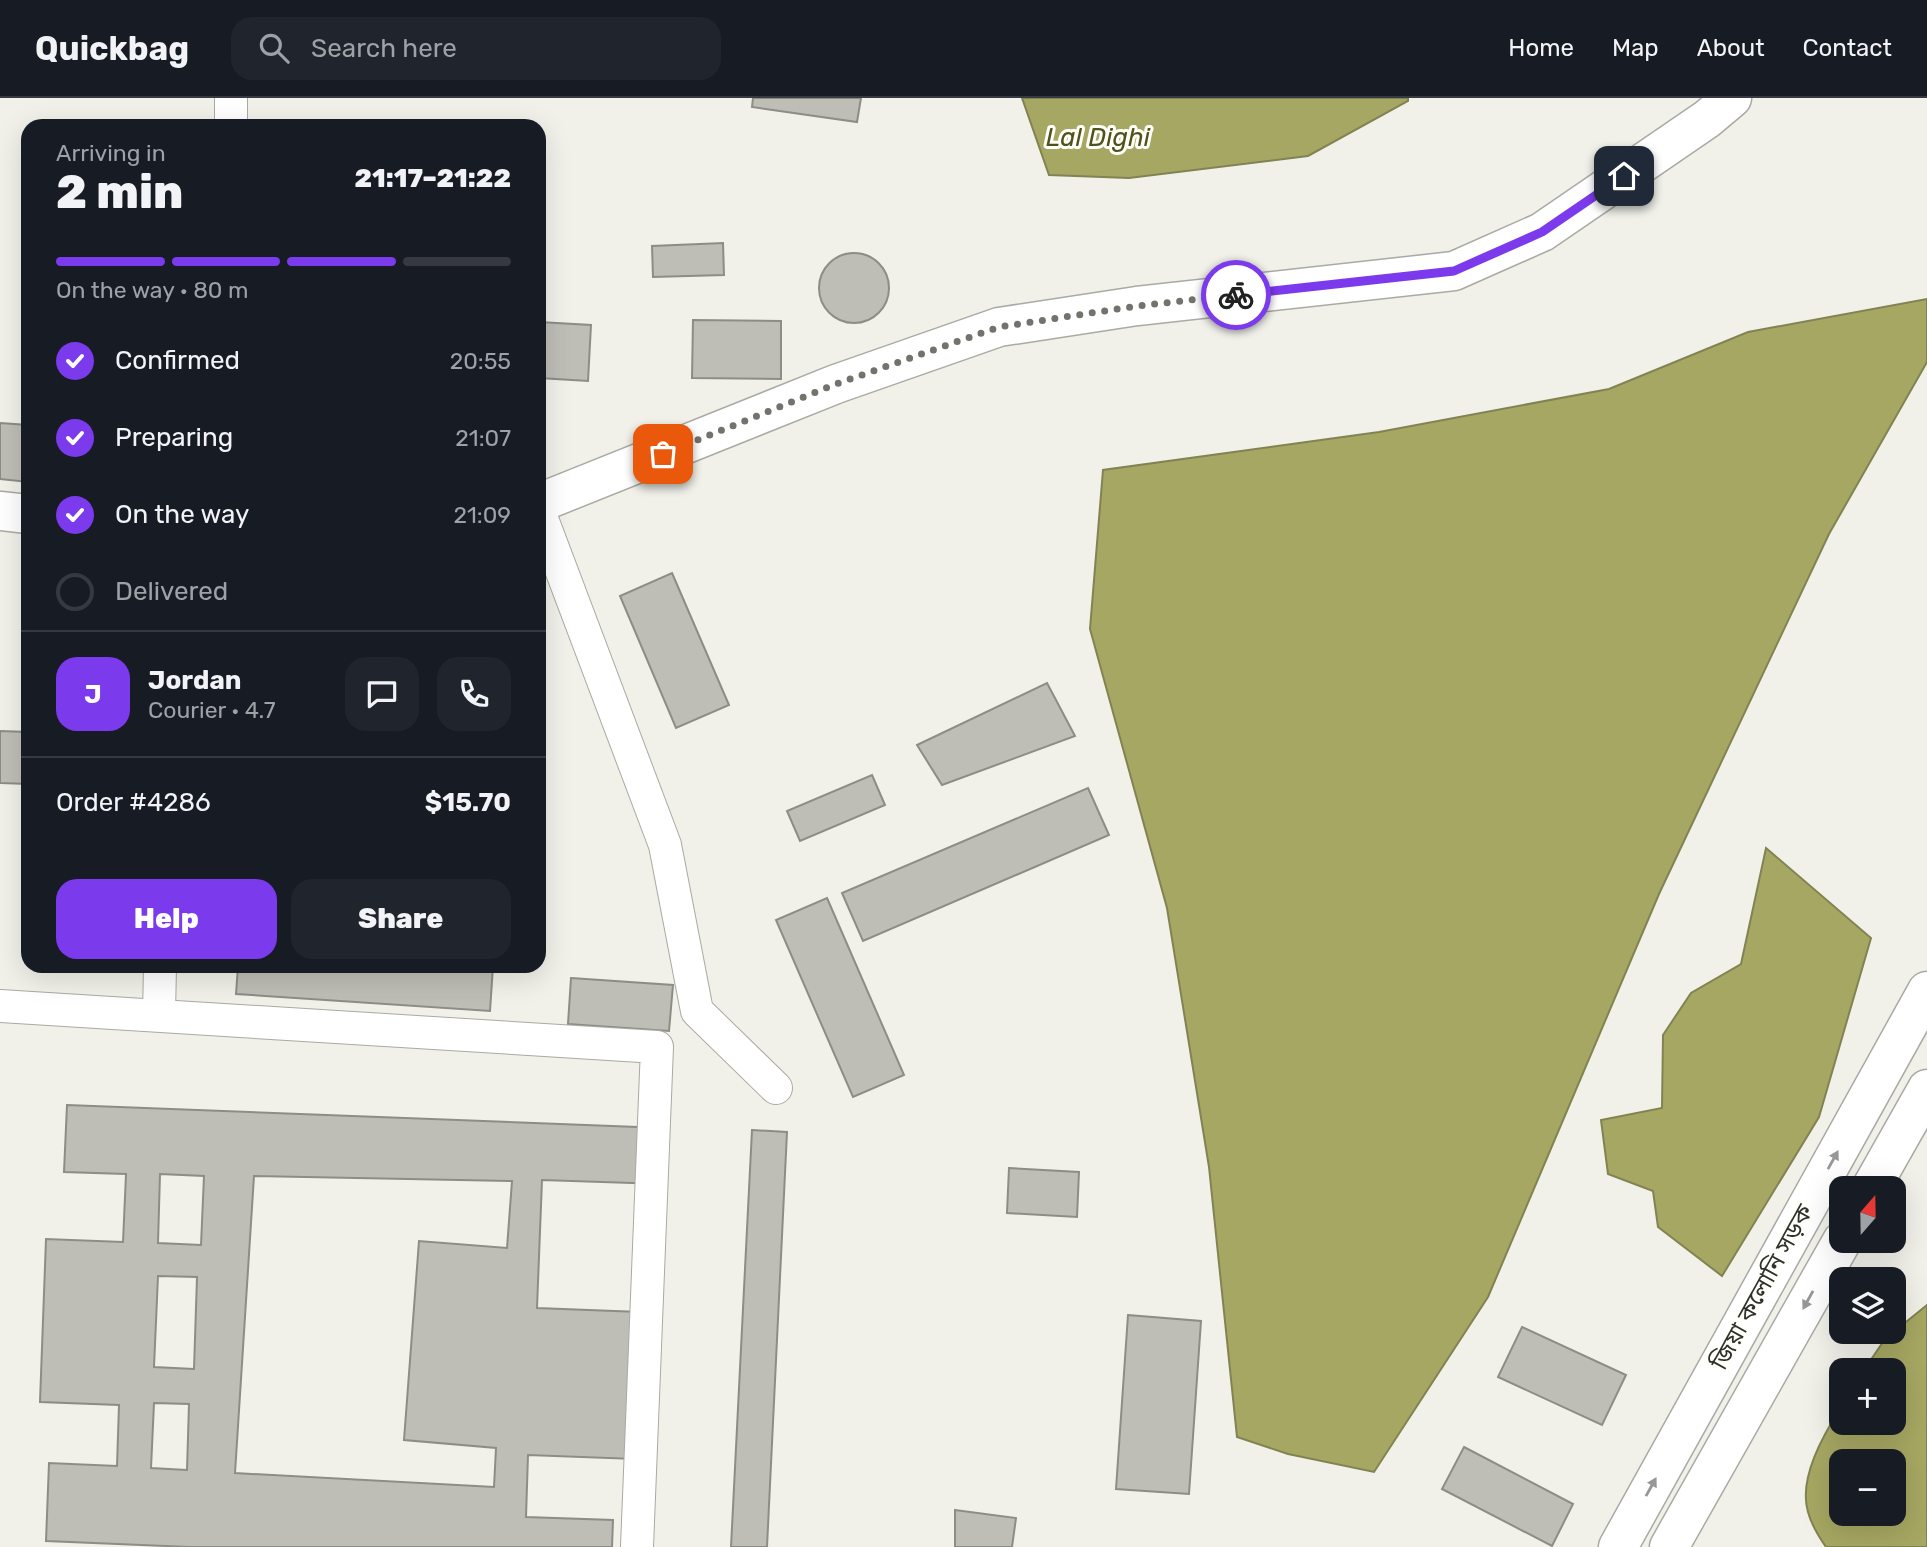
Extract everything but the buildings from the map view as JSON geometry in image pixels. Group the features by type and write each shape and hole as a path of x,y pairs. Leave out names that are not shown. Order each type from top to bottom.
{"street":[{"path":"231,119 232,98"},
{"path":"546,500 836,384 999,327 1137,306 1454,271 1542,232 1707,119 1732,98"},
{"path":"0,511 21,513"},
{"path":"546,530 665,845 697,1011 776,1088"},
{"path":"159,1014 160,973"},
{"name":"জিয়া কলোনি সড়ক","path":"1618,1547 1927,991"},
{"path":"0,1006 657,1047 637,1547"},
{"path":"1878,1176 1927,1089"},
{"name":"জিয়া কলোনি সড়ক","path":"1669,1547 1835,1253"}],"water":[{"name":"Lal Dighi","path":"1022,98 1408,98 1408,101 1308,156 1129,178 1049,175"},
{"path":"1927,299 1927,362 1829,534 1659,894 1488,1297 1374,1472 1288,1454 1237,1437 1209,1167 1167,908 1090,629 1103,470 1379,432 1609,389 1748,332"},
{"path":"1766,848 1871,938 1819,1117 1722,1276 1658,1227 1653,1191 1608,1174 1601,1120 1662,1108 1663,1035 1691,993 1741,964"},
{"path":"1927,1305 1927,1547 1826,1547 1808,1512 1806,1499 1810,1471 1829,1427 1829,1435 1906,1435 1906,1358 1872,1358 1882,1344 1906,1344 1906,1322"}],"way so far":[{"path":"663,454 836,384 999,327 1137,306 1236,295"}],"route":[{"path":"1236,295 1454,271 1542,232 1624,176"}]}
